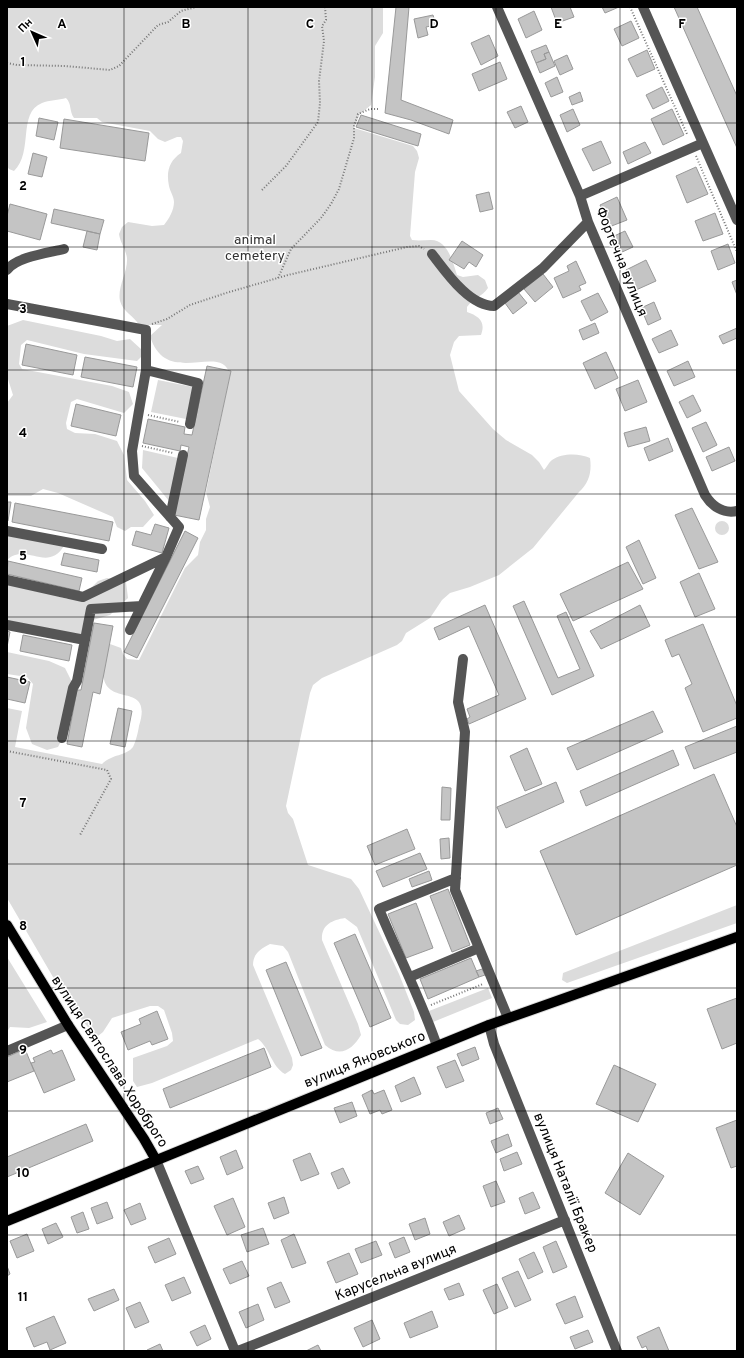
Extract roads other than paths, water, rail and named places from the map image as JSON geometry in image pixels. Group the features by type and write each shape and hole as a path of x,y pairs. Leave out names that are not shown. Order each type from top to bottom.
{"main road":[{"name":"вулиця Святослава Хороброго","path":"7,925 68,1025 156,1160"},
{"name":"вулиця Яновського","path":"7,1221 489,1025 737,937"}],"street":[{"name":"Фортечна вулиця","path":"498,7 580,196 588,222 705,495 715,507 736,512"},
{"path":"643,7 736,216"},
{"path":"580,196 703,143"},
{"path":"432,254 456,283 477,302 486,306 494,306 543,268 588,222"},
{"path":"7,270 11,264 64,249"},
{"path":"7,304 146,330 146,370 133,444 134,476 179,527 130,630"},
{"path":"146,370 198,383 190,424"},
{"path":"170,517 183,455"},
{"path":"7,531 102,549"},
{"path":"7,580 83,597 166,557"},
{"path":"62,738 91,609 142,606"},
{"path":"7,625 85,640"},
{"path":"463,660 458,702 465,732 455,890 508,1018"},
{"path":"437,1046 410,977 400,960 379,909 456,878"},
{"path":"410,977 479,948"},
{"path":"7,1051 68,1025"},
{"name":"вулиця Наталії Бракер","path":"489,1025 494,1044 617,1351"},
{"name":"вулиця Святослава Хороброго","path":"156,1160 235,1351"},
{"name":"Карусельна вулиця","path":"238,1351 565,1220"}],"park label":[{"name":"animal cemetery","path":"255,248"}]}
